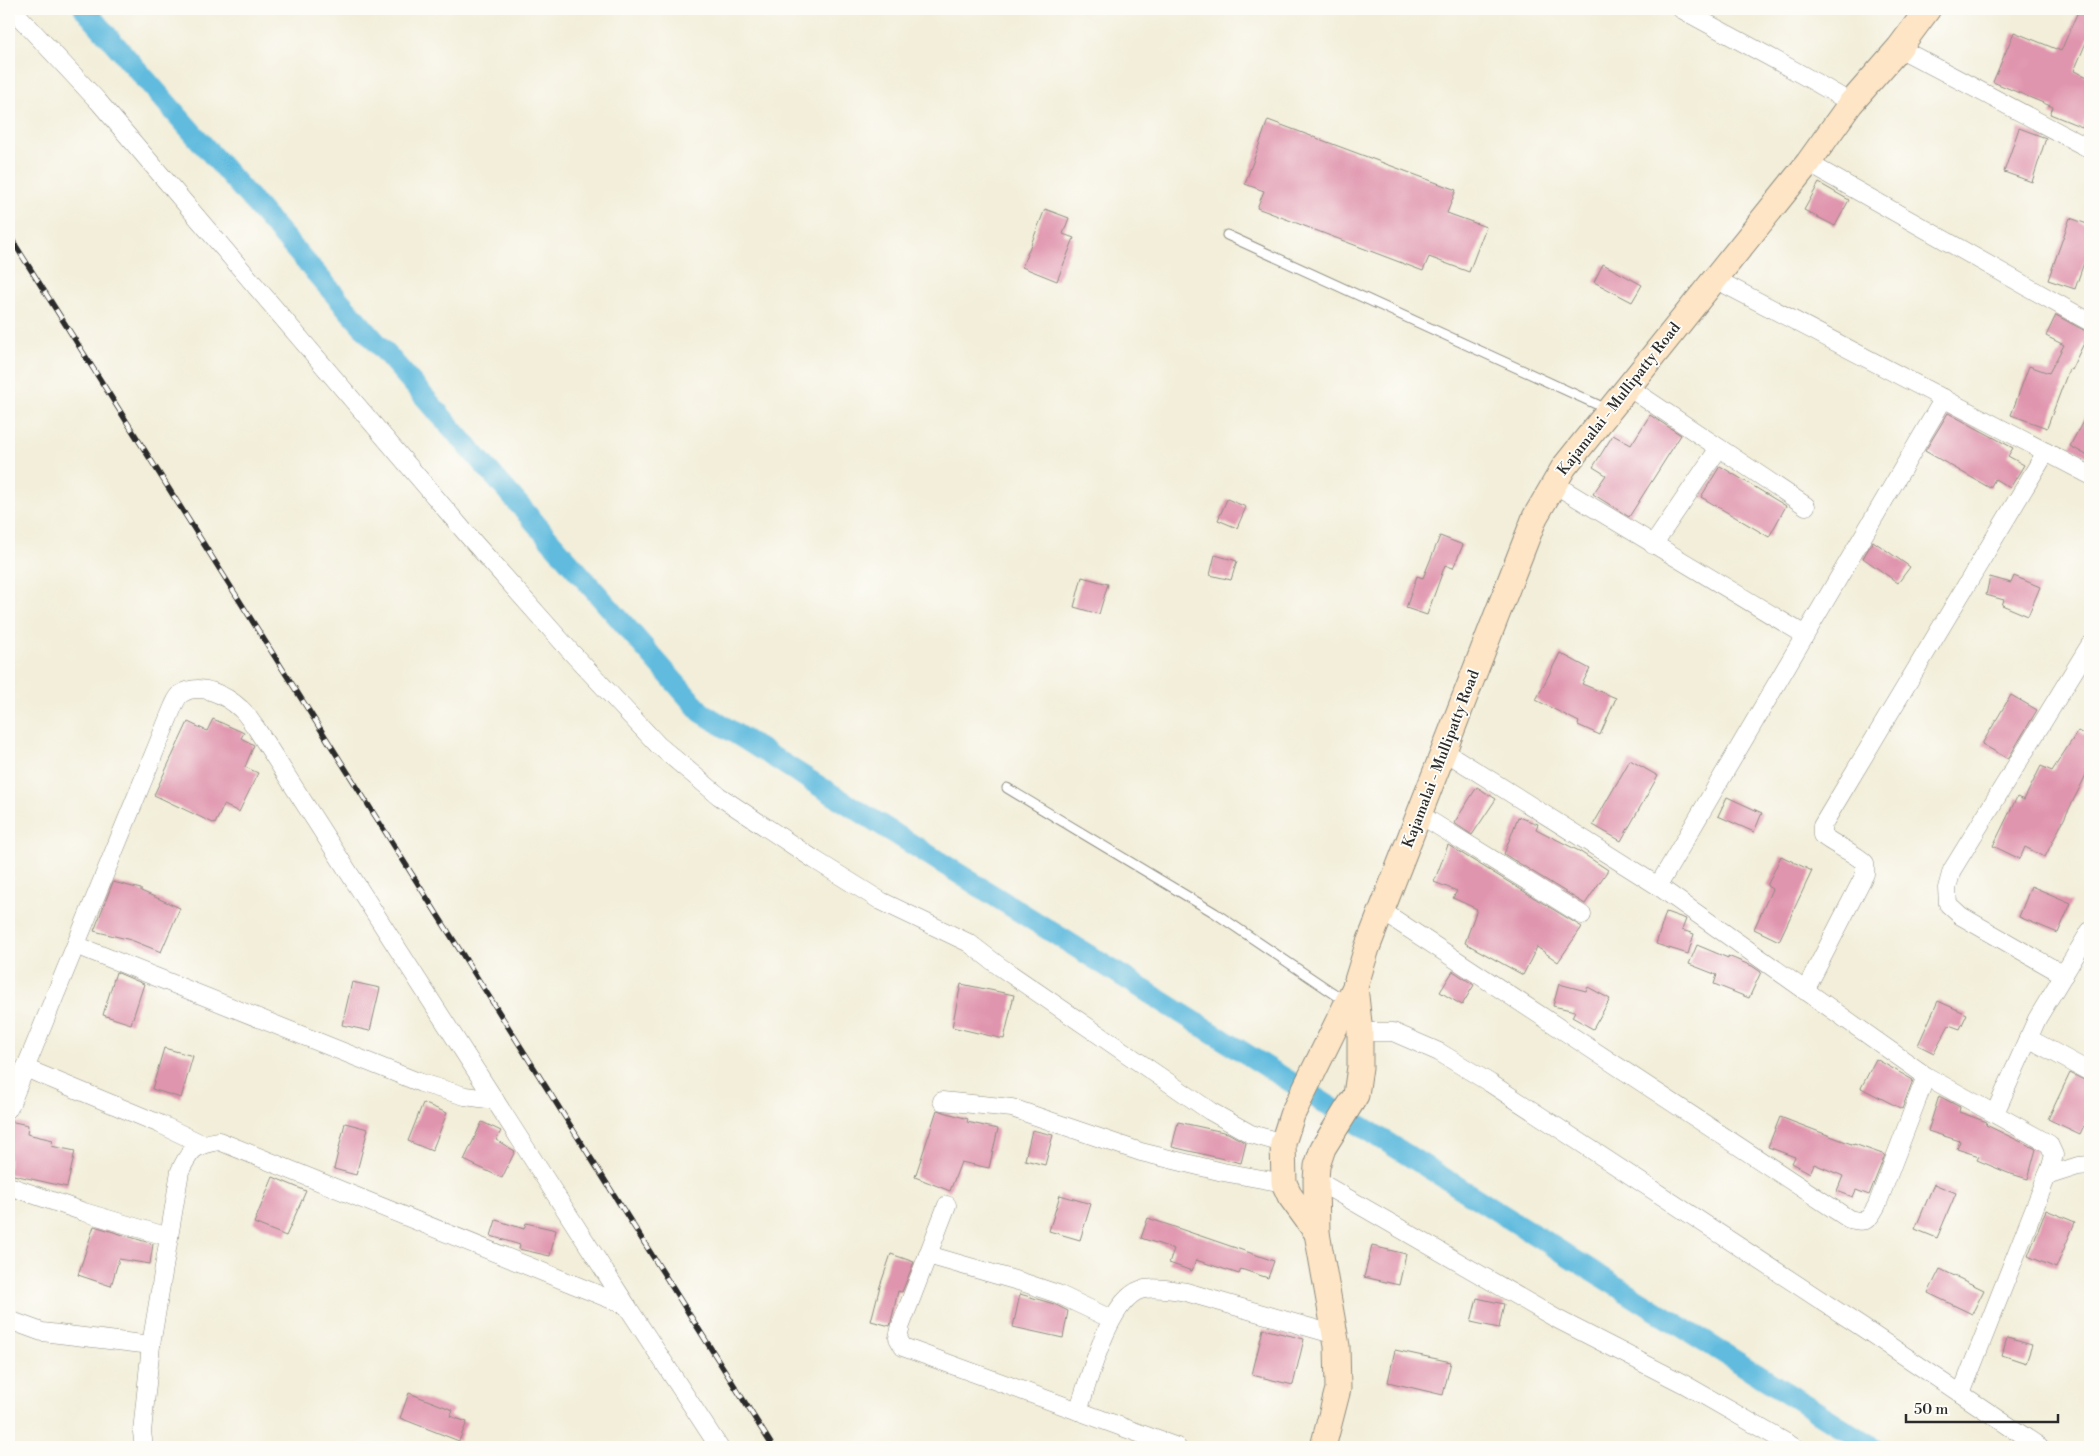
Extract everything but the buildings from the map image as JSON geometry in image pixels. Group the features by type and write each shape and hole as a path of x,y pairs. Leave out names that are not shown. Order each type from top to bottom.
{"main road":[{"name":"Kajamalai - Mullipatty Road","path":"1317,1233 1290,1196 1284,1183 1283,1142 1292,1114 1314,1074 1352,995 1367,948 1534,517 1564,467 1808,163 1851,103 1899,48 1928,9"},
{"name":"Kajamalai - Mullipatty Road","path":"1324,1447 1338,1390 1336,1335 1317,1233 1316,1180 1317,1166 1324,1148 1356,1095 1360,1066 1360,1032 1352,995"}],"street":[{"path":"12,9 98,101 470,538 572,653 658,745 719,796 815,860 881,900 969,943 999,966 1225,1120 1251,1134 1283,1142"},
{"path":"1681,9 1799,72 1851,103"},
{"path":"1899,48 2090,149"},
{"path":"1808,163 2090,322"},
{"path":"1714,279 2090,475"},
{"path":"1628,387 1806,506"},
{"path":"1658,886 1944,398"},
{"path":"1653,545 1719,448"},
{"path":"1805,991 1865,874 1865,863 1857,856 1829,841 1822,835 1822,826 2046,452"},
{"path":"1554,484 1805,635"},
{"path":"2064,975 1961,916 1948,904 1947,888 1952,870 2090,645"},
{"path":"9,1108 173,707 180,695 192,689 208,690 224,697 241,709 256,728 719,1447"},
{"path":"1444,751 1658,886 1926,1076 2049,1144 2054,1155 2047,1176 1961,1394"},
{"path":"1419,814 1582,914"},
{"path":"1382,911 1849,1219 1862,1222 1870,1218 1877,1205 1926,1076"},
{"path":"1995,1113 2028,1038 2090,931"},
{"path":"76,945 446,1092 495,1100"},
{"path":"1360,1032 1393,1032 1439,1052 1490,1083 2040,1447"},
{"path":"2028,1038 2090,1072"},
{"path":"25,1068 176,1132 195,1149"},
{"path":"942,1101 1012,1108 1141,1152 1223,1172 1284,1183"},
{"path":"144,1447 142,1432 151,1345 180,1171 195,1149 219,1141 627,1306"},
{"path":"2047,1176 2078,1166 2090,1165"},
{"path":"1316,1180 1558,1318 1684,1384 1794,1447"},
{"path":"9,1186 84,1212 169,1237"},
{"path":"947,1204 901,1326 898,1338 903,1347 1177,1447"},
{"path":"928,1255 1042,1288 1110,1319"},
{"path":"1078,1411 1110,1319 1123,1301 1140,1290 1160,1289 1186,1292 1336,1335"},
{"path":"9,1320 42,1332 151,1345"}],"lane":[{"path":"1227,235 1609,410"},
{"path":"1007,788 1352,995"}],"waterway":[{"path":"84,9 701,712 1873,1447"}],"railway":[{"path":"9,235 773,1447"}]}
